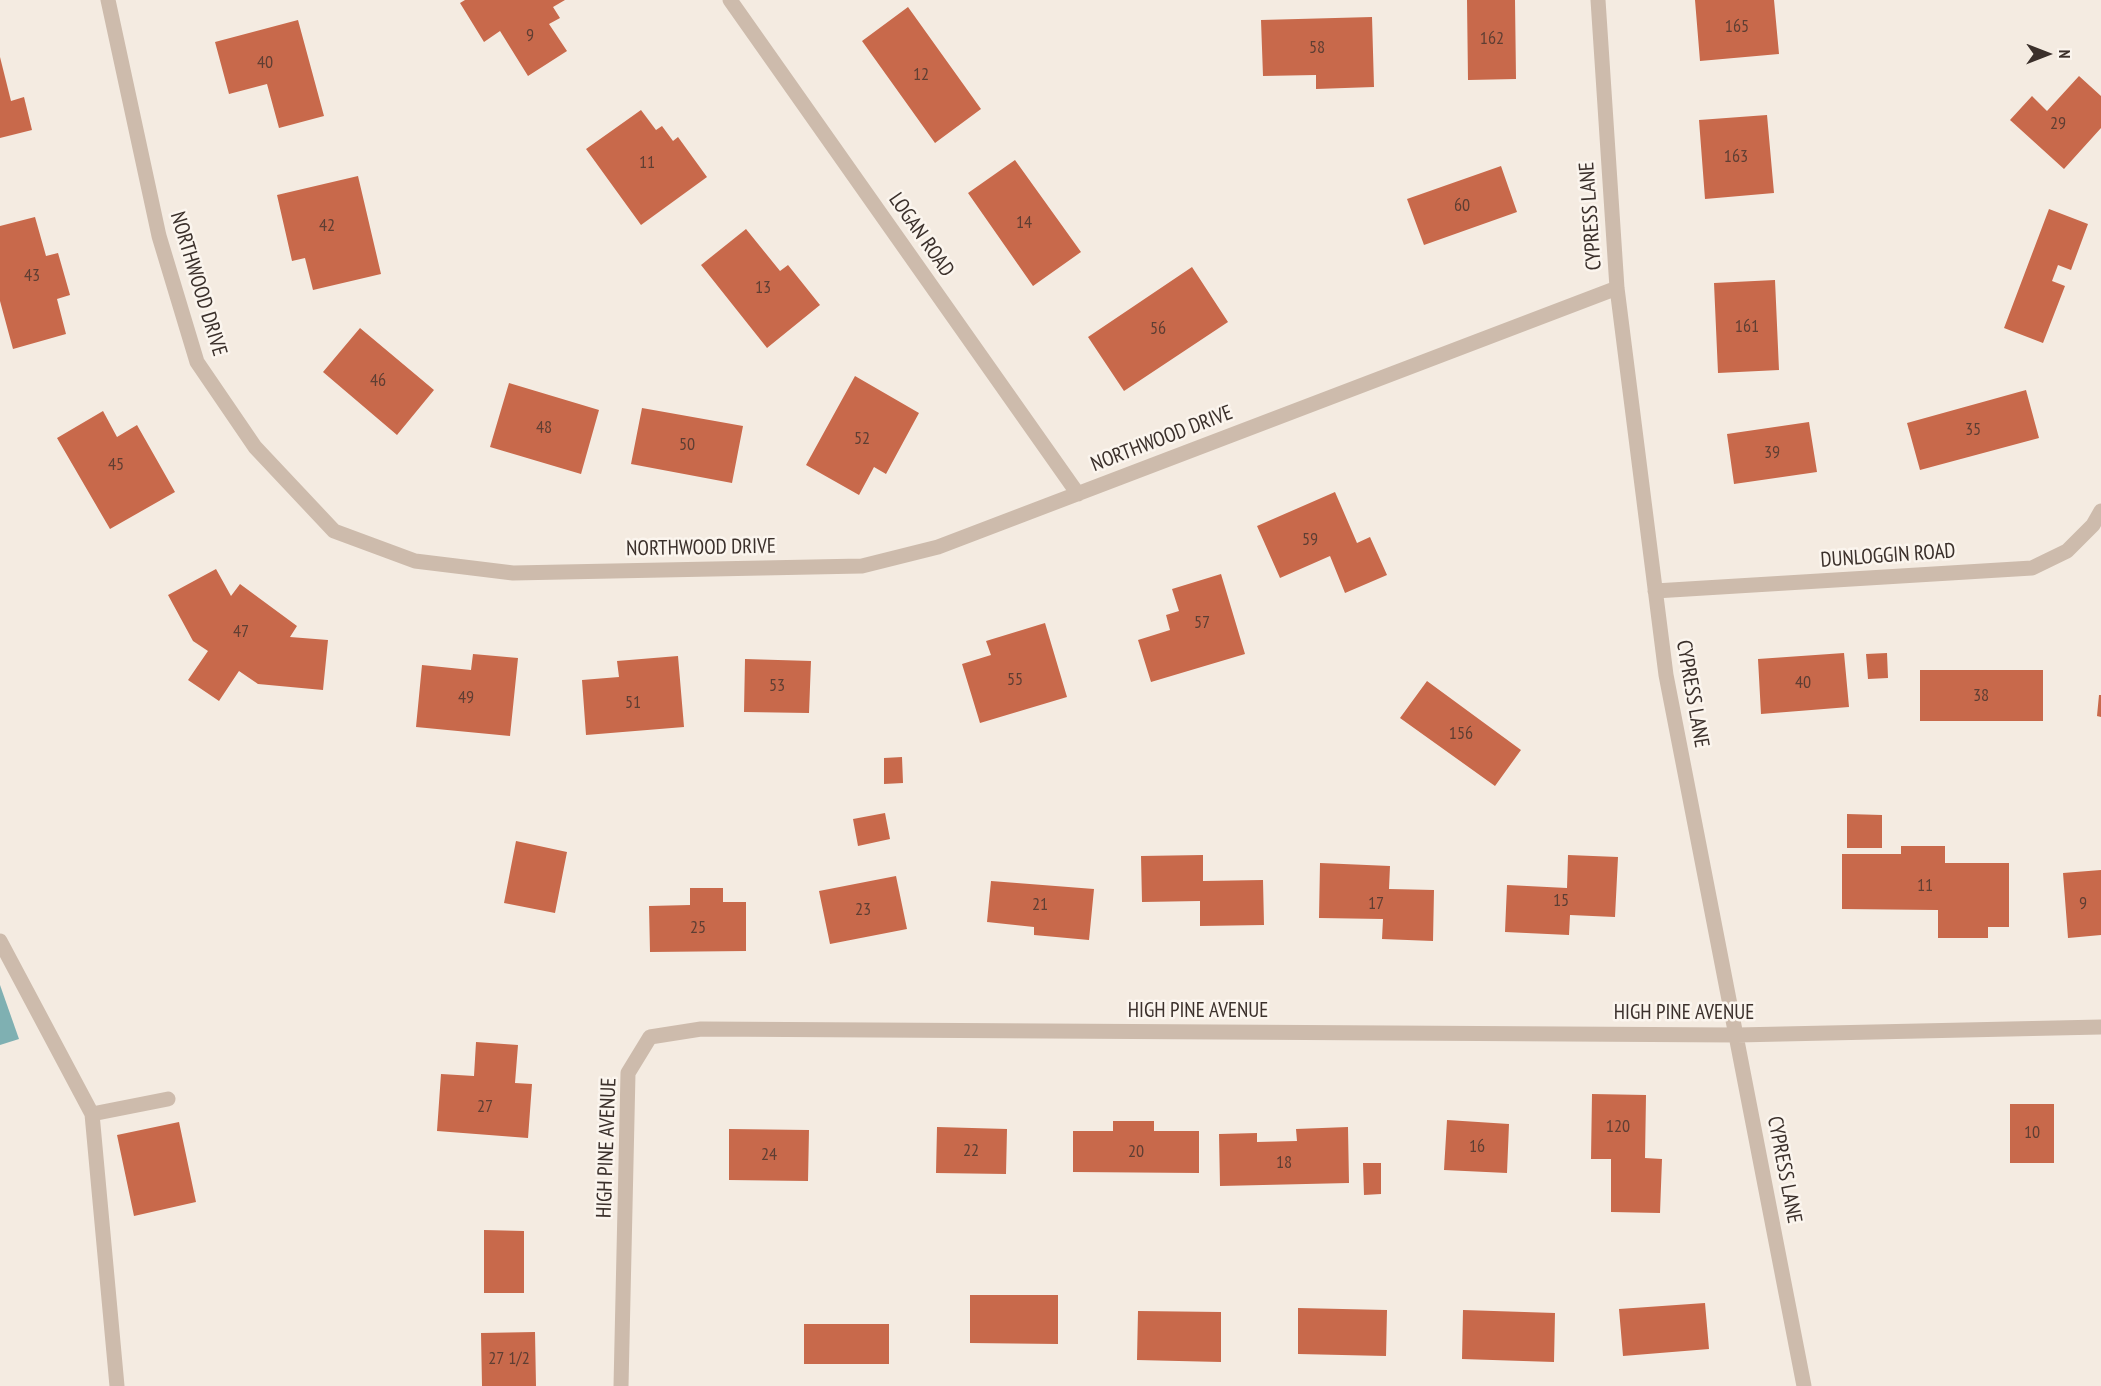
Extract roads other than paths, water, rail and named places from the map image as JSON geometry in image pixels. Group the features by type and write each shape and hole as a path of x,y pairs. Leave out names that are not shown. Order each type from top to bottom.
{"street":[{"name":"NORTHWOOD DRIVE","path":"108,0 159,236 197,362 255,447 334,531 415,561 513,573 862,566 938,547 1617,288"},
{"name":"LOGAN ROAD","path":"730,0 1078,494"},
{"name":"CYPRESS LANE","path":"1598,0 1617,288 1665,675 1804,1386"},
{"name":"DUNLOGGIN ROAD","path":"1655,591 2032,568 2067,551 2097,527 2101,511"},
{"path":"0,941 93,1114 117,1386"},
{"name":"HIGH PINE AVENUE","path":"621,1386 628,1073 650,1038 701,1029 1737,1035 2101,1027"},
{"path":"93,1114 168,1099"}],"water":[{"path":"0,985 19,1039 0,1045"}]}
